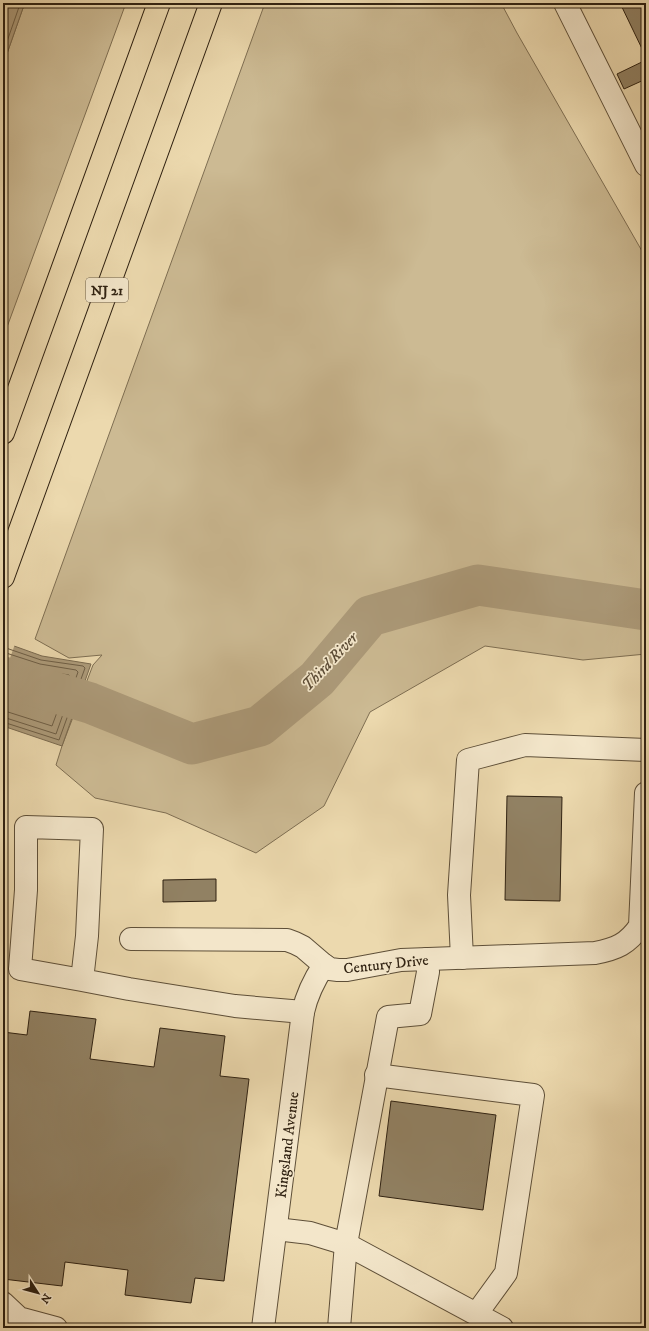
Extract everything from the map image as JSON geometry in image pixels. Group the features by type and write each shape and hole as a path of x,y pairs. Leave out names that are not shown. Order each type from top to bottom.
{"highway":[{"path":"3,433 159,3"},
{"name":"NJ 21","path":"3,577 211,3"}],"street":[{"path":"566,3 646,165"},
{"path":"462,958 459,895 468,760 525,745 646,750"},
{"name":"Century Drive","path":"131,940 287,940 303,946 324,966 330,969 347,970 384,963 427,959 595,953 608,950 621,945 633,936 640,926 646,794"},
{"path":"82,980 87,936 92,828 26,827 26,890 11,969 235,1006 303,1012"},
{"path":"339,1328 346,1244 376,1075 388,1017 420,1014 428,972 427,959"},
{"name":"Kingsland Avenue","path":"262,1328 303,1012 311,987 324,966"},
{"path":"376,1075 533,1095 506,1273 477,1313"},
{"path":"276,1229 310,1233 346,1244 477,1313 502,1328"},
{"path":"3,1303 19,1318 56,1328"}],"shaded area":[{"path":"31,3 126,3 3,338 3,65 23,8"},
{"path":"265,3 501,3 646,258 646,654 583,660 485,646 370,712 324,806 256,853 166,813 95,798 56,765 93,665 102,655 69,658 35,639"}],"water":[{"path":"3,3 31,3 23,8 3,65"},
{"path":"3,642 42,656 91,664 62,746 3,726"}],"pier":[{"path":"3,640 15,644 3,678"}],"building":[{"path":"620,3 646,3 646,57"},
{"path":"646,60 646,79 624,89 617,74"},
{"path":"507,796 562,797 560,901 505,900"},
{"path":"216,879 216,901 163,902 163,880"},
{"path":"30,1011 96,1019 90,1059 154,1067 160,1028 225,1036 220,1076 249,1079 224,1281 195,1278 191,1303 125,1295 128,1270 65,1262 62,1286 3,1279 3,1032 27,1035"},
{"path":"391,1101 496,1115 483,1210 379,1196"}],"waterway":[{"name":"Third River","path":"3,677 90,703 192,744 260,726 317,679 370,616 478,585 646,610"}]}
